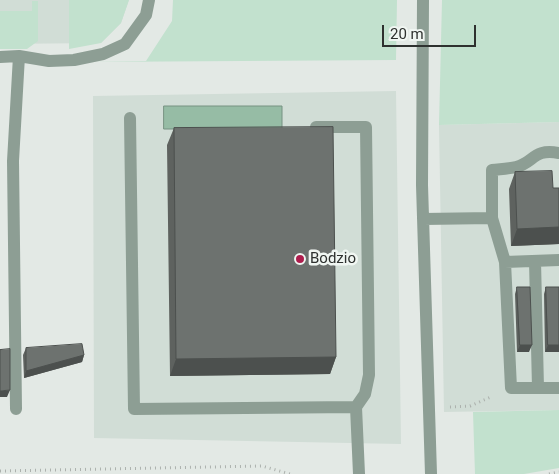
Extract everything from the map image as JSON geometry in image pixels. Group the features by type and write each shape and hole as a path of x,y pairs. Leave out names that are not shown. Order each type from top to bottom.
{"lane":[{"path":"0,57 19,56 49,61 74,60 103,54 125,44 146,15 149,0"},
{"path":"423,0 423,219 431,474"},
{"path":"16,409 13,161 19,56"},
{"path":"130,118 134,409 356,407"},
{"path":"299,127 366,127 369,375 365,394 356,407 358,474"},
{"path":"559,153 551,151 537,154 518,167 492,170 492,218 505,262 511,388 559,388"},
{"path":"423,219 492,218"},
{"path":"505,262 559,260"},
{"path":"534,261 538,388"}],"path":[{"path":"448,407 470,406"},
{"path":"0,471 262,466 290,474"},
{"path":"549,474 559,472"}],"shaded area":[{"path":"0,0 129,0 121,23 101,43 0,44"},
{"path":"69,0 129,0 121,23 101,43 69,49"},
{"path":"173,0 397,0 396,60 88,62 146,61 172,21"},
{"path":"442,0 559,0 559,122 439,125"},
{"path":"32,1 38,1 38,41 27,49 0,49 0,11 32,11"},
{"path":"396,91 401,444 94,438 93,96"},
{"path":"164,106 282,106 282,129 164,129"},
{"path":"559,122 559,410 444,412 439,125"},
{"path":"559,410 559,468 524,474 475,474 473,412"}],"building":[{"path":"333,127 336,357 176,359 174,128"},
{"path":"552,171 553,188 559,188 559,227 517,229 515,172"},
{"path":"517,287 530,287 532,345 520,345"},
{"path":"546,287 559,287 559,345 548,345"},
{"path":"82,344 84,355 26,371 26,348"},
{"path":"10,349 10,390 0,391 0,350"}],"place":[{"name":"Bodzio","path":"300,259"}]}
